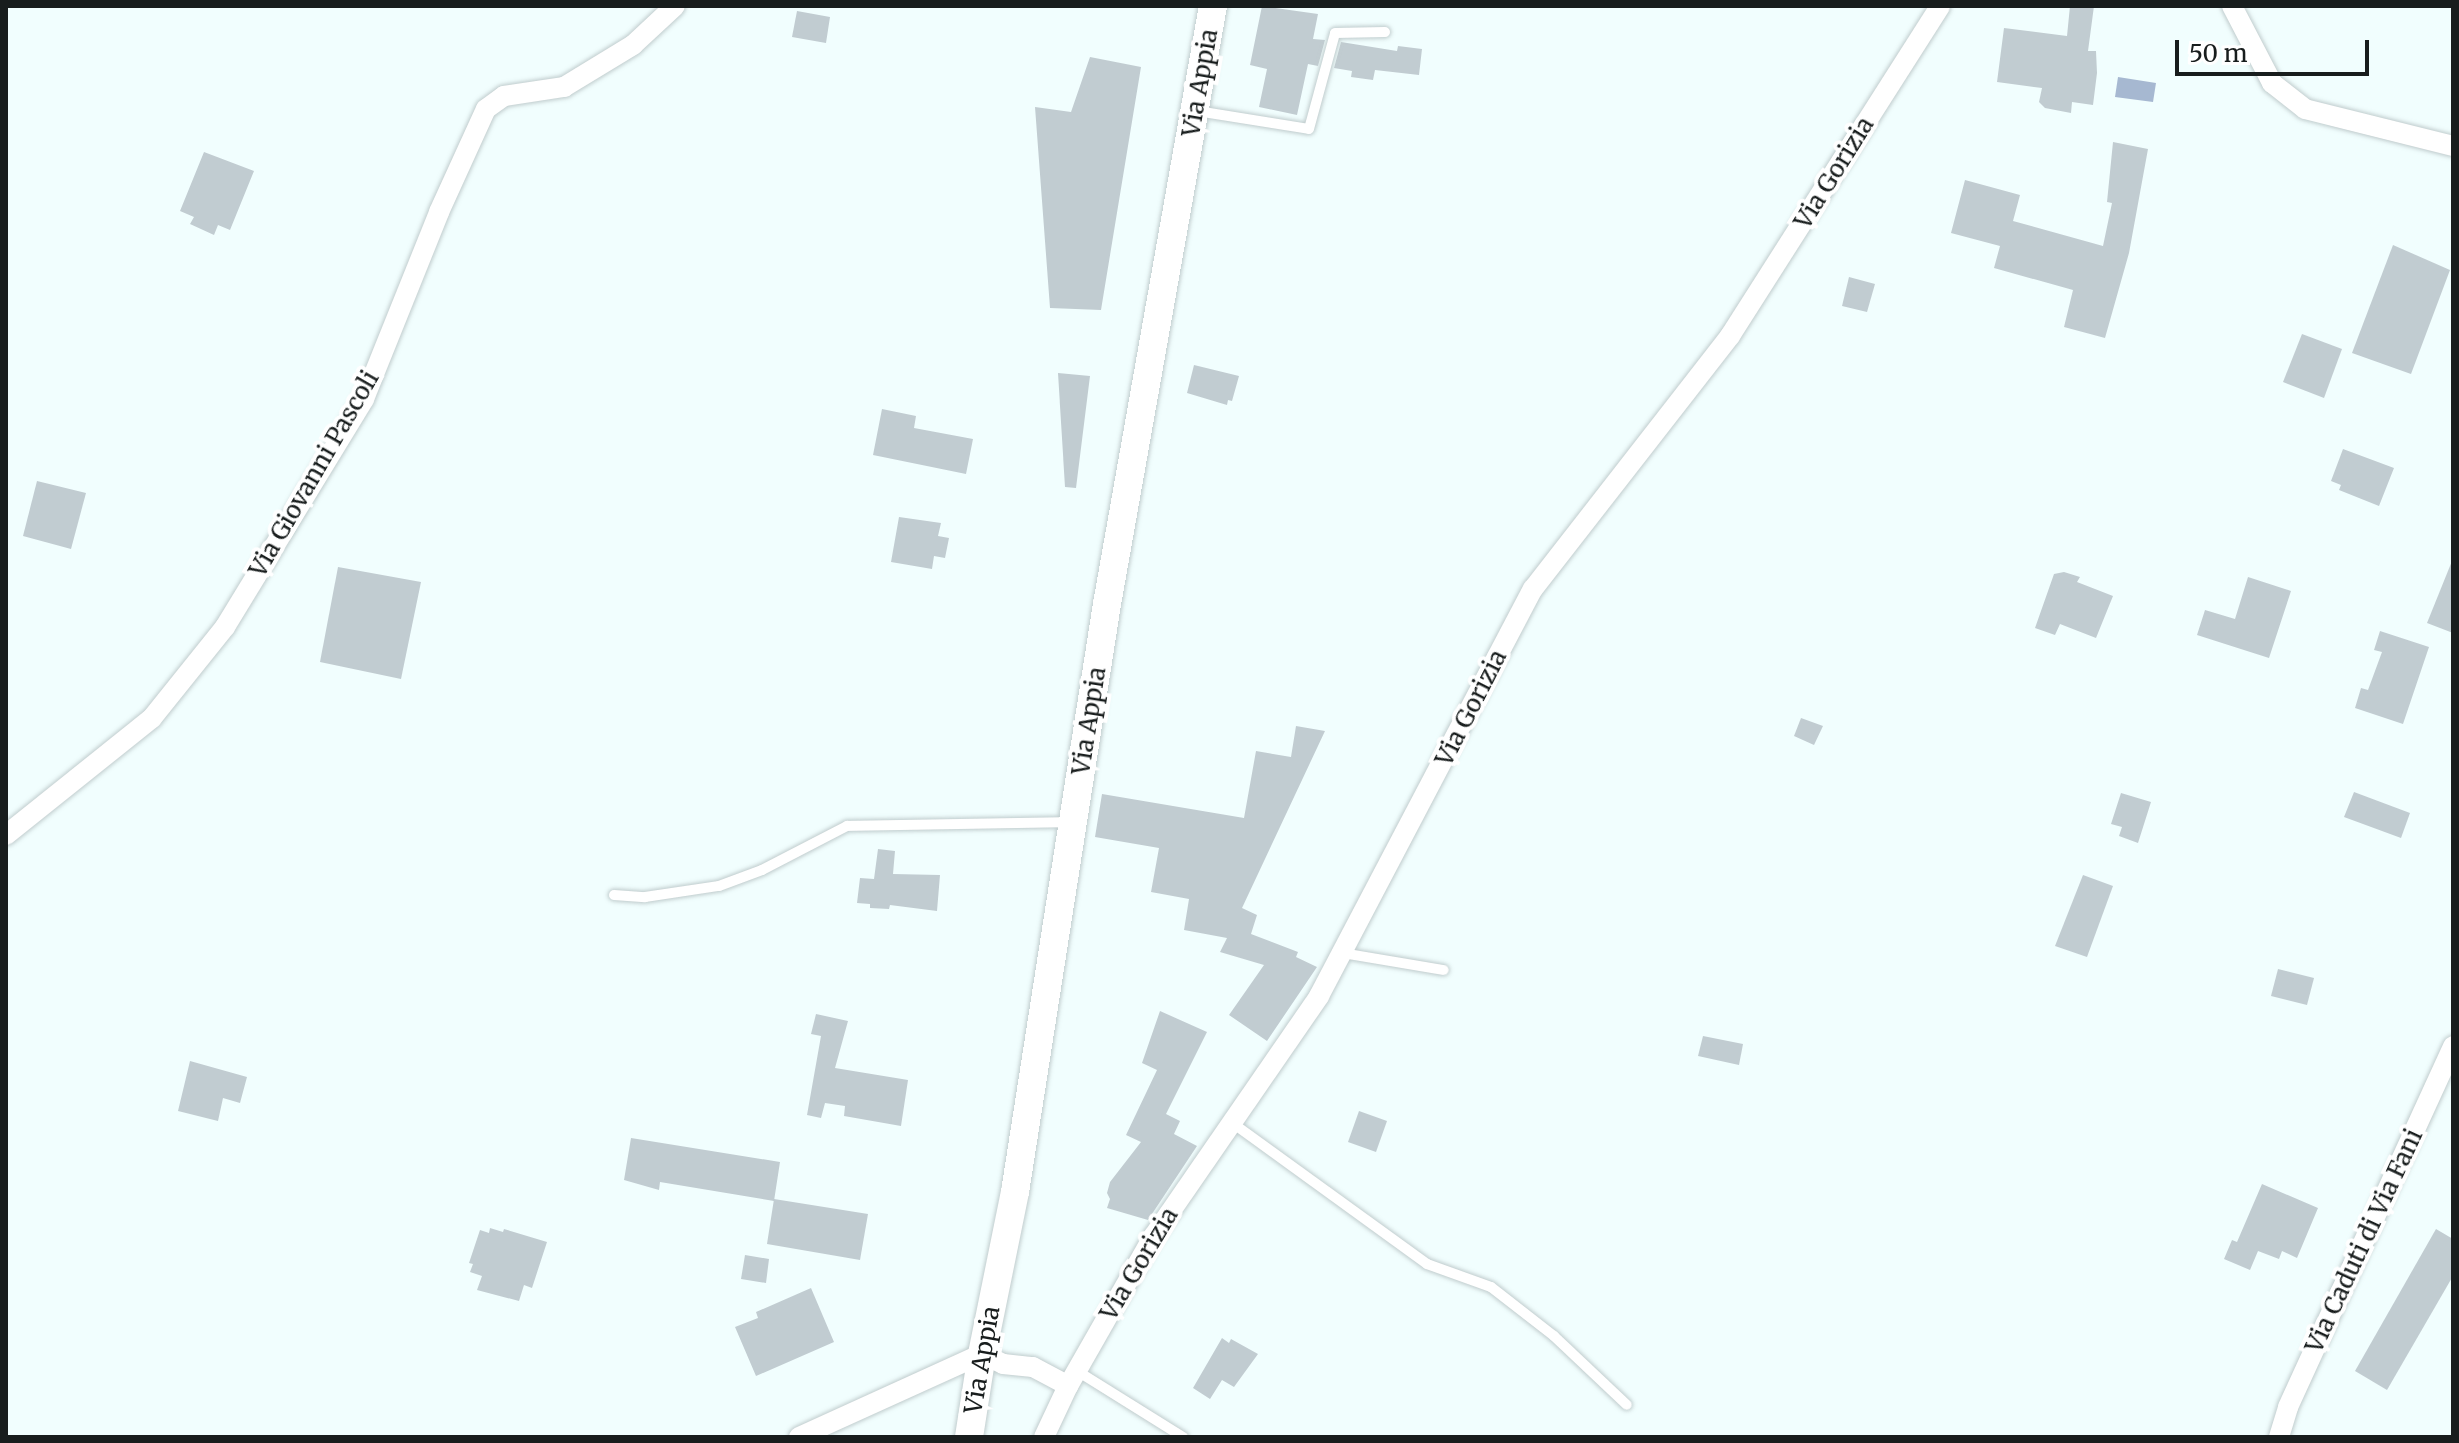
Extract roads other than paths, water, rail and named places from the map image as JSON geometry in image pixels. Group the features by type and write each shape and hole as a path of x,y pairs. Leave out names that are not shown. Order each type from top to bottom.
{"main road":[{"name":"Via Appia","path":"969,1437 982,1354 1015,1192 1110,589 1213,6"}],"street":[{"name":"Via Giovanni Pascoli","path":"6,835 152,718 225,627 364,399 439,212 486,109 504,96 564,87 633,45 675,6"},
{"name":"Via Gorizia","path":"1044,1437 1072,1378 1153,1237 1319,996 1533,589 1730,336 1940,6"},
{"path":"2232,6 2272,83 2305,109 2453,146"},
{"name":"Via Caduti di Via Fani","path":"2279,1437 2288,1407 2453,1046"},
{"path":"799,1437 982,1354 1003,1364 1033,1367 1072,1378"}],"lane":[{"path":"1195,110 1309,129 1335,33 1385,32"},
{"path":"614,895 645,897 719,886 762,870 847,826 1073,822"},
{"path":"1342,953 1444,970"},
{"path":"1231,1122 1427,1264 1491,1287 1554,1336 1627,1405"},
{"path":"1072,1378 1183,1437"}],"water":[{"path":"2118,77 2156,83 2153,102 2115,97"}]}
